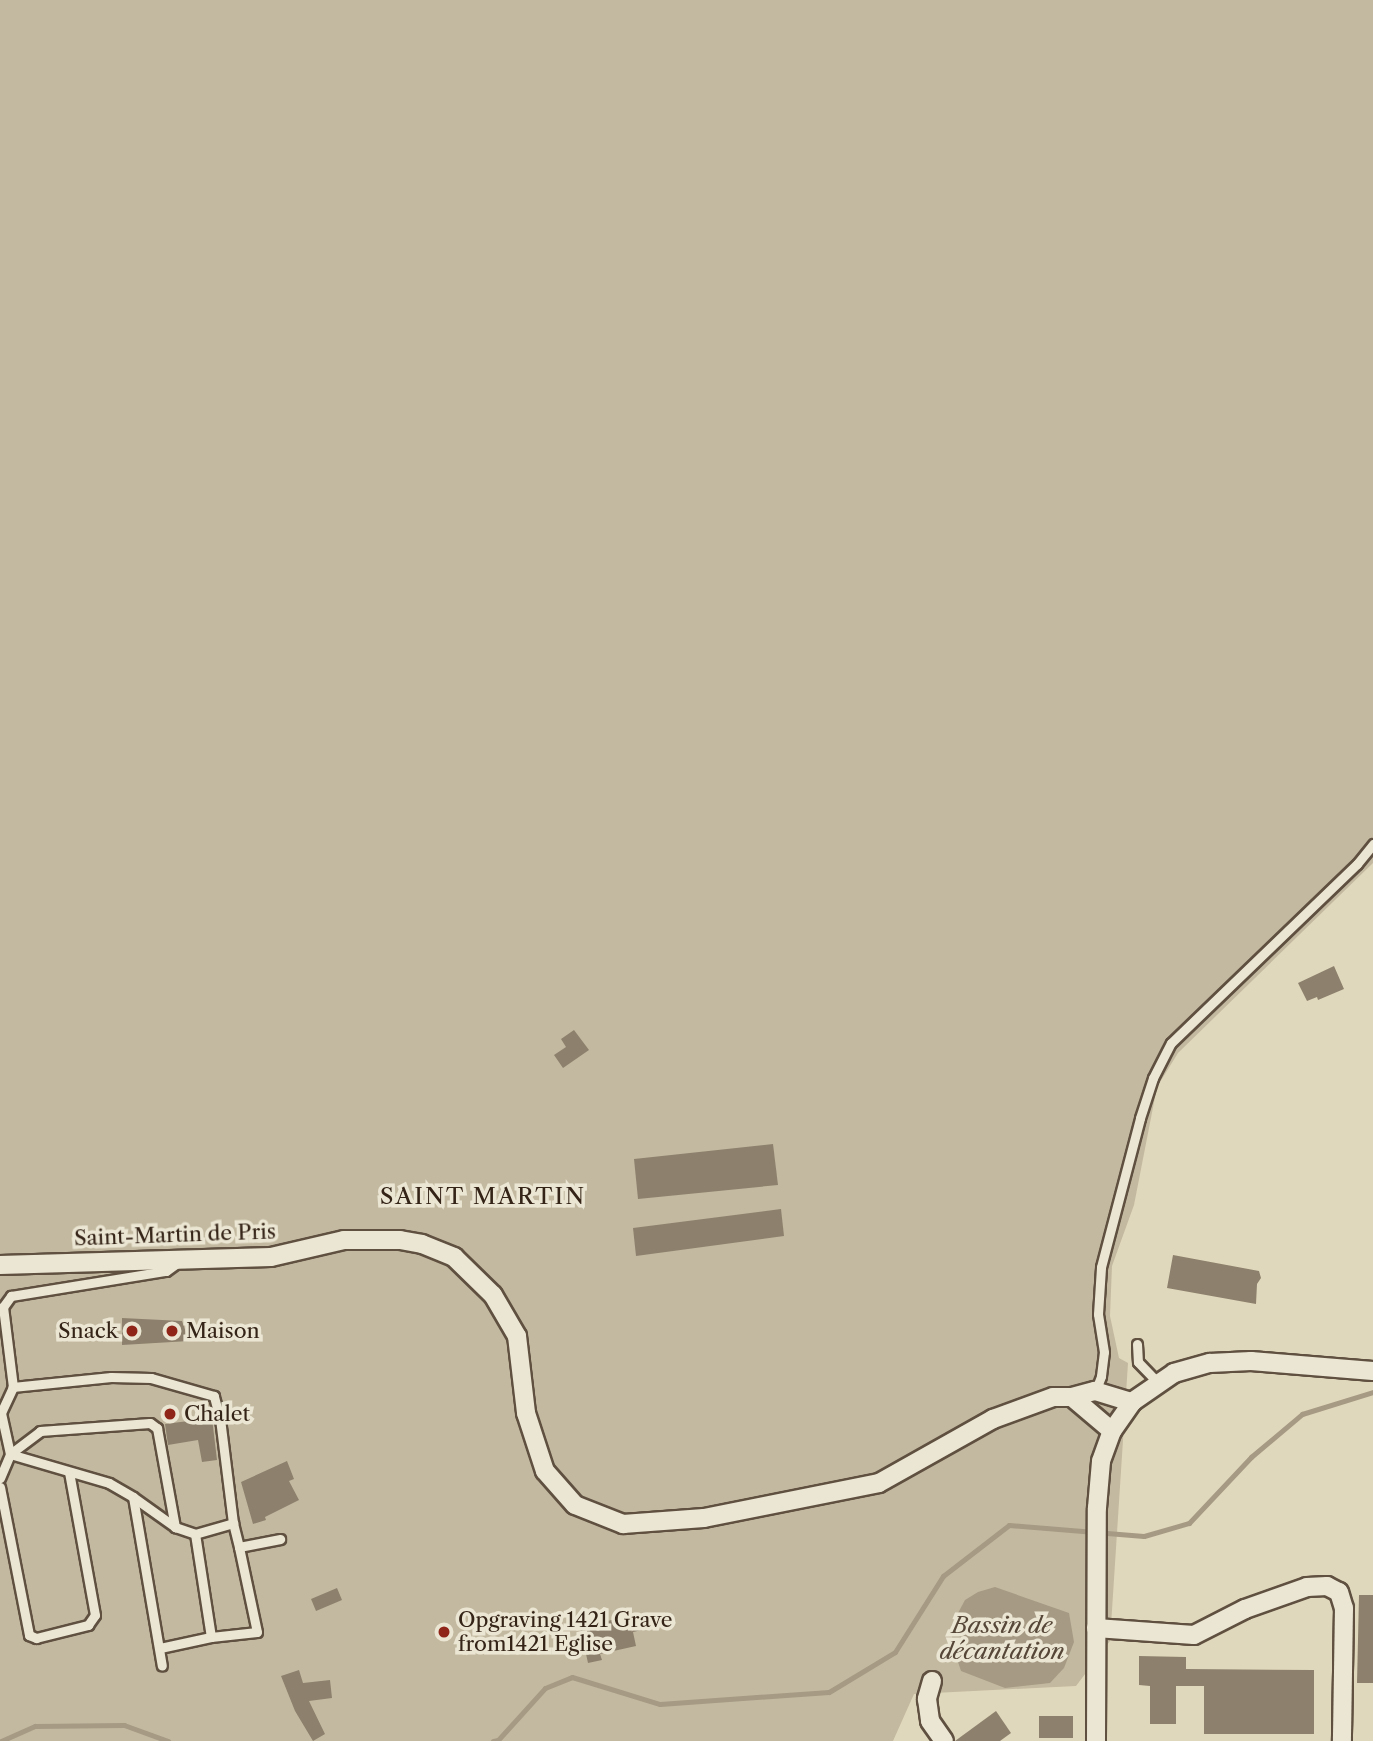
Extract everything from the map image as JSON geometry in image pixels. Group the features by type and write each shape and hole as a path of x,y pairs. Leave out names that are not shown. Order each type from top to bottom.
{"street":[{"name":"Saint-Martin de Pris","path":"3,1265 271,1257 344,1240 400,1240 422,1244 454,1257 493,1295 517,1336 527,1413 545,1471 575,1505 622,1524 704,1518 879,1483 993,1419 1054,1397 1072,1397 1095,1391"},
{"path":"1096,1741 1096,1552 1101,1461 1112,1431 1132,1402 1157,1382 1189,1366 1227,1361 1373,1371"},
{"path":"1095,1391 1132,1402"},
{"path":"1072,1397 1112,1431"},
{"path":"1096,1628 1194,1635 1245,1609 1307,1587 1326,1586 1339,1592 1344,1608 1342,1741"},
{"path":"932,1681 927,1699 930,1721 944,1741"}],"lane":[{"path":"1087,1409 1101,1376 1104,1352 1098,1314 1101,1267 1153,1078 1171,1043 1357,864 1373,844"},
{"path":"10,1454 1,1413 13,1387 3,1307 10,1296 166,1270 184,1258"},
{"path":"1137,1344 1139,1362 1157,1382"},
{"path":"13,1387 111,1377 151,1378 214,1396 220,1419 233,1522 257,1632 211,1637 160,1648"},
{"path":"0,1478 10,1454 40,1431 150,1423 157,1428 175,1527"},
{"path":"10,1454 109,1483 134,1497 175,1527 195,1534 233,1522"},
{"path":"0,1487 29,1635 36,1639 88,1625 95,1615 69,1472"},
{"path":"134,1497 162,1666"},
{"path":"195,1534 211,1637"},
{"path":"239,1547 280,1539"}],"shaded area":[{"path":"0,0 1373,0 1373,863 1178,1053 1157,1087 1134,1205 1112,1266 1110,1316 1119,1358 1128,1363 1110,1641 1076,1686 914,1694 893,1741 0,1741"}],"water":[{"name":"Bassin de décantation","path":"995,1587 1069,1613 1074,1642 1064,1668 1050,1683 1005,1688 961,1671 953,1647 951,1626 965,1600 978,1592"}],"building":[{"path":"1334,966 1344,989 1318,1000 1317,997 1307,1001 1298,983"},
{"path":"574,1030 589,1050 563,1068 554,1055 566,1047 561,1039"},
{"path":"773,1144 778,1185 638,1199 634,1159"},
{"path":"781,1209 784,1236 636,1256 633,1228"},
{"path":"1173,1255 1259,1271 1261,1278 1257,1284 1256,1304 1167,1288"},
{"path":"122,1318 182,1321 189,1341 122,1345"},
{"path":"212,1418 217,1460 202,1462 198,1440 168,1445 165,1424"},
{"path":"287,1461 294,1479 289,1481 299,1500 265,1517 266,1520 253,1524 241,1482"},
{"path":"337,1588 342,1600 316,1611 311,1599"},
{"path":"1359,1595 1373,1595 1373,1683 1357,1683"},
{"path":"639,1614 642,1630 633,1632 636,1646 600,1654 602,1660 588,1663 580,1627"},
{"path":"1139,1656 1186,1657 1186,1669 1314,1670 1314,1734 1204,1734 1204,1686 1176,1686 1176,1724 1150,1724 1150,1686 1139,1685"},
{"path":"299,1670 303,1683 330,1680 332,1698 309,1701 325,1734 313,1741 295,1711 281,1676"},
{"path":"996,1711 1011,1733 1000,1741 955,1741"},
{"path":"1039,1716 1073,1716 1073,1738 1039,1738"}],"waterway":[{"path":"493,1741 498,1740 545,1688 572,1677 660,1704 829,1692 895,1652 943,1576 1009,1525 1144,1536 1189,1523 1251,1457 1302,1414 1373,1392"},
{"path":"1,1741 35,1726 124,1725 168,1741"}],"place":[{"name":"Snack","path":"132,1331"},
{"name":"Maison","path":"172,1331"},
{"name":"Chalet","path":"170,1414"},
{"name":"Opgraving 1421 Grave from1421 Eglise","path":"444,1632"}],"district":[{"name":"SAINT MARTIN","path":"483,1196"}]}
